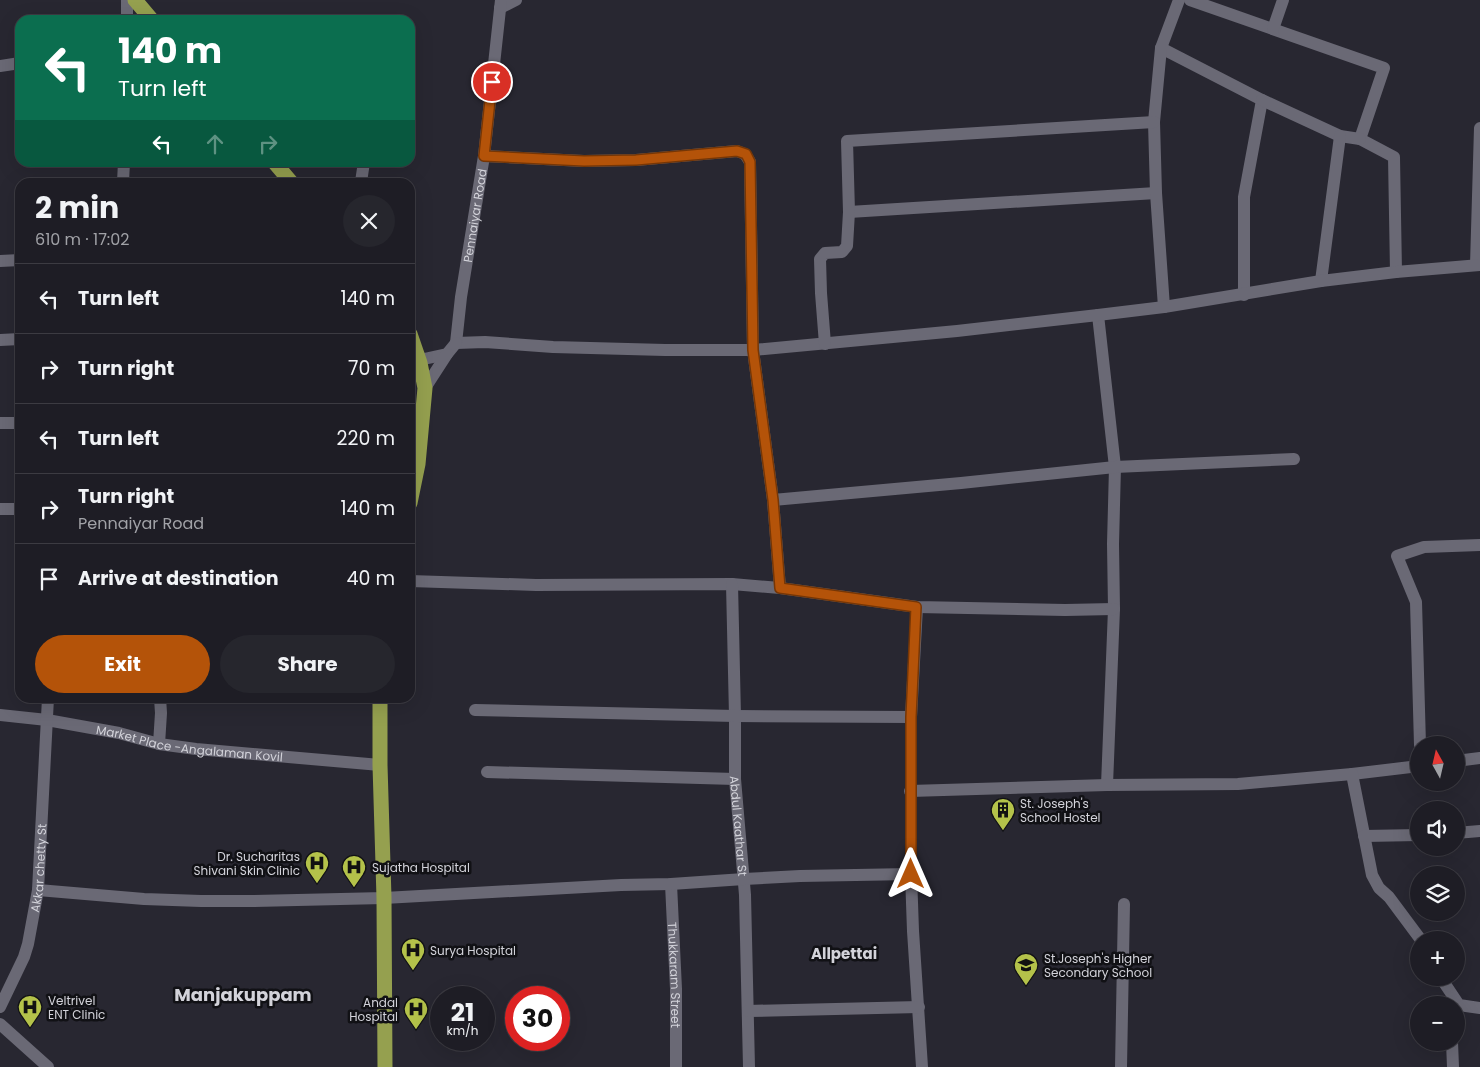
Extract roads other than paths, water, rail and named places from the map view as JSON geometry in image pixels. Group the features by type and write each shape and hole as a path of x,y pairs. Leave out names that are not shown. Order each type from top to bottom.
{"highway":[{"path":"135,0 148,15"},
{"path":"278,167 288,178"},
{"path":"415,347 425,388 415,479"},
{"path":"380,703 385,1067"}],"street":[{"path":"127,0 127,15"},
{"path":"500,4 516,0"},
{"path":"1164,307 1156,193 1154,122 1161,48 1178,0"},
{"path":"1190,0 1384,68 1360,140"},
{"path":"1273,29 1283,0"},
{"name":"Pennaiyar Road","path":"456,342 461,297 484,156 500,4"},
{"path":"1161,48 1262,100 1340,136 1360,140 1394,157 1396,272"},
{"path":"0,66 15,64"},
{"path":"1244,294 1244,197 1262,100"},
{"path":"825,344 820,259 825,253 842,252 846,246 849,212 847,141 1154,122"},
{"path":"425,388 456,342 553,347 753,350 957,331 1098,315 1164,307 1321,281 1478,265 1480,128"},
{"path":"1321,281 1340,136"},
{"path":"484,156 584,161 636,160 737,151 746,154 750,162 753,350 773,500 780,588"},
{"path":"849,212 1156,193"},
{"path":"0,261 15,260"},
{"path":"1098,315 1115,467 1112,544 1114,608 1107,785"},
{"path":"0,340 15,339"},
{"path":"419,358 424,359 447,354"},
{"path":"0,423 15,423"},
{"path":"773,500 1115,467 1294,459"},
{"path":"0,509 15,509"},
{"path":"1420,736 1416,602 1397,556 1424,547 1480,545"},
{"path":"415,580 536,585 732,584 780,588 916,607 1065,610 1114,608"},
{"name":"Abdul Kaathar St","path":"732,584 736,716 735,779 744,879 749,1067"},
{"path":"916,607 911,717 911,874 922,1067"},
{"name":"Akkar chetty St","path":"0,1007 24,957 38,890 48,703"},
{"path":"159,744 160,703"},
{"path":"475,710 736,716 911,717"},
{"name":"Market Place -Angalaman Kovil","path":"0,715 47,720 119,733 159,744 196,749 380,766"},
{"path":"1465,760 1480,758"},
{"path":"910,791 1107,785 1238,784 1410,767"},
{"path":"488,772 735,779"},
{"path":"1352,774 1372,875 1379,888 1389,897 1414,931"},
{"path":"1465,832 1480,831"},
{"path":"1364,836 1410,834"},
{"path":"38,890 144,899 201,901 384,898 800,876 911,874"},
{"name":"Thukkaram Street","path":"671,884 676,990 676,1067"},
{"path":"1121,1067 1124,904"},
{"path":"748,1011 919,1007"},
{"path":"1465,1009 1480,1008"},
{"path":"0,1024 48,1067"},
{"path":"1452,1051 1453,1067"}],"place":[{"name":"St. Joseph's School Hostel","path":"1003,831"},
{"name":"Dr. Sucharitas Shivani Skin Clinic","path":"317,884"},
{"name":"Sujatha Hospital","path":"354,888"},
{"name":"Surya Hospital","path":"413,971"},
{"name":"St.Joseph's Higher Secondary School","path":"1026,986"},
{"name":"Veltrivel ENT Clinic","path":"30,1028"},
{"name":"Andal Hospital","path":"416,1030"}],"district":[{"name":"Allpettai","path":"844,953"},
{"name":"Manjakuppam","path":"243,994"}]}
